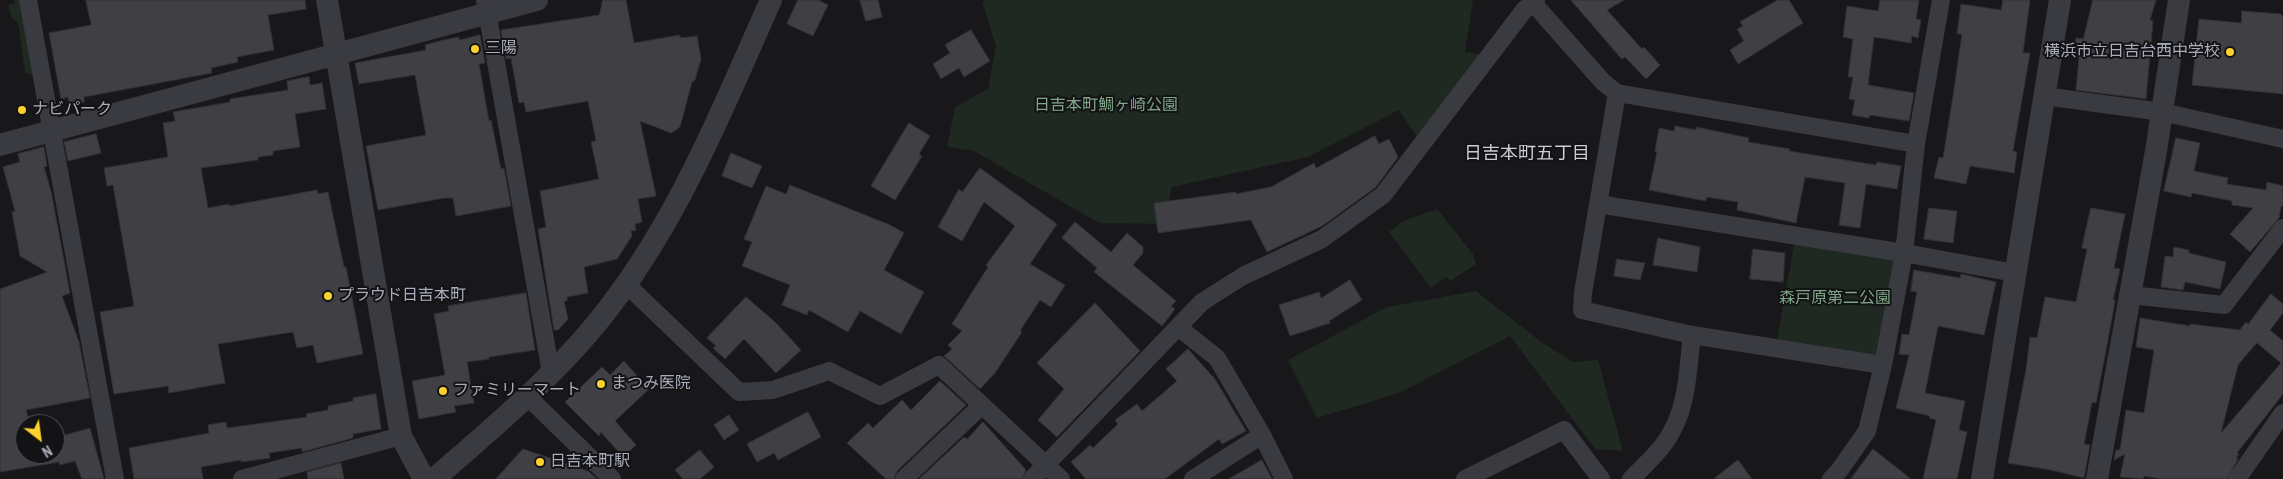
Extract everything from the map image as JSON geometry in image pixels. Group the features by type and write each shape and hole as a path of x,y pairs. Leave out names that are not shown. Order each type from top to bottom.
{"street":[{"path":"28,0 115,479"},
{"path":"327,0 401,436 424,479"},
{"path":"0,145 336,53 487,7 537,0"},
{"path":"434,479 551,373 614,302 656,239 696,169 771,0"},
{"path":"1831,479 1840,471 1866,430 1883,365 1904,253 1916,144 1941,0"},
{"path":"1985,479 2015,273 2060,0"},
{"path":"2097,479 2162,112 2179,0"},
{"path":"1032,479 1202,302 1243,276 1322,239 1383,195 1525,9 1535,2 1603,82 1617,93 1916,144"},
{"path":"487,7 551,373"},
{"path":"1617,93 1583,293 1582,310 1692,335 1883,365"},
{"path":"2044,96 2162,112 2283,139"},
{"path":"1598,204 1904,253 2015,273"},
{"path":"2130,295 2224,305 2283,228"},
{"path":"626,284 739,392 773,390 830,371 880,396 938,365 1061,479"},
{"path":"1178,327 1217,358 1262,434 1284,479"},
{"path":"1631,479 1655,456 1673,430 1684,399 1692,335"},
{"path":"527,396 612,479"},
{"path":"904,479 982,405"},
{"path":"2237,479 2283,413"},
{"path":"1465,479 1564,430 1601,479"},
{"path":"1193,479 1262,434"},
{"path":"242,479 401,436"}],"green space":[{"path":"14,0 21,0 34,75 25,73 18,23 12,18 8,5 15,3"},
{"name":"日吉本町鯛ヶ崎公園","path":"985,0 1473,0 1465,52 1489,56 1423,146 1399,110 1308,157 1172,187 1164,224 1099,223 974,151 947,147 955,107 988,89 996,46 982,2"},
{"path":"1437,209 1473,254 1476,264 1450,281 1447,277 1431,288 1389,232 1403,221"},
{"name":"森戸原第二公園","path":"1795,240 1894,259 1876,357 1777,339"},
{"path":"1476,291 1540,341 1573,362 1598,360 1623,451 1595,449 1510,336 1399,393 1317,418 1288,360 1387,307"}],"building":[{"path":"86,0 305,0 306,9 268,15 274,50 237,57 238,62 211,68 212,73 84,97 84,102 69,105 68,97 61,99 49,33 91,25"},
{"path":"603,0 626,0 634,43 680,35 680,38 697,36 701,59 695,80 692,82 680,127 671,133 640,121 656,196 638,199 642,222 635,224 636,230 631,231 632,236 617,259 584,267 588,293 567,297 567,301 564,301 568,319 558,330 554,330 538,229 546,227 540,191 599,179 591,142 596,141 588,101 526,112 524,102 519,103 511,58 506,59 501,30 599,15"},
{"path":"798,0 818,0 828,5 813,36 787,24"},
{"path":"860,0 878,0 882,17 866,21"},
{"path":"1571,0 1624,0 1607,10 1642,49 1644,47 1660,65 1646,79 1625,57 1622,59"},
{"path":"1778,0 1789,0 1803,23 1738,64 1730,50 1744,41 1737,29 1743,26 1740,22"},
{"path":"1880,0 1919,0 1916,19 1921,20 1918,38 1912,36 1911,43 1874,37 1868,85 1914,93 1909,121 1870,115 1869,118 1852,115 1855,100 1849,99 1853,77 1848,77 1853,39 1843,37 1847,6 1878,11"},
{"path":"2003,0 2030,0 2023,53 2030,53 2013,151 2017,152 2014,173 1970,166 1966,184 1934,178 1939,157 1943,158 1953,96 1962,34 1957,34 1961,4 2001,10"},
{"path":"2093,0 2156,0 2150,20 2153,21 2146,99 2076,90 2079,58 2073,57 2076,38 2083,39"},
{"path":"2242,11 2281,14 2283,17 2283,94 2192,85 2199,19 2241,23"},
{"path":"971,30 990,61 964,77 959,68 941,79 933,64 950,53 945,45"},
{"path":"480,35 485,63 479,64 489,121 491,120 501,169 504,168 511,206 456,216 453,198 444,198 378,210 366,146 426,135 415,75 359,84 355,63 426,50 425,45 443,40 459,37 459,40"},
{"path":"309,77 310,85 322,83 326,109 295,114 300,147 273,151 273,155 258,157 258,160 201,168 208,208 317,190 318,194 328,192 344,267 346,267 363,354 317,363 313,345 297,348 293,332 218,344 225,383 169,393 168,386 114,394 100,312 134,306 113,185 107,186 104,168 168,157 163,123 175,121 173,112 230,102 230,99 288,90 287,81"},
{"path":"909,123 930,136 919,154 922,156 895,200 871,186"},
{"path":"1675,126 1696,130 1696,127 1749,138 1748,142 1790,149 1789,151 1876,165 1877,162 1901,166 1897,189 1866,184 1860,228 1839,225 1845,183 1805,177 1796,223 1737,210 1738,202 1707,197 1706,201 1649,190 1657,152 1655,151 1659,128 1674,131"},
{"path":"96,134 101,153 68,161 64,142"},
{"path":"1375,136 1379,144 1389,139 1398,157 1376,187 1322,226 1267,252 1251,220 1158,233 1154,203 1236,192 1236,194 1271,187 1314,163 1316,168"},
{"path":"2176,138 2200,143 2194,171 2228,178 2227,184 2266,190 2267,182 2283,186 2283,206 2281,206 2279,218 2250,252 2230,234 2253,208 2232,205 2232,201 2192,193 2191,197 2164,191"},
{"path":"44,147 47,166 44,167 51,191 70,293 62,296 79,342 90,398 26,410 27,414 15,414 15,464 47,464 0,472 0,289 47,272 20,256 12,212 15,211 3,167 20,162 18,154"},
{"path":"731,153 762,166 752,188 722,176"},
{"path":"980,168 1057,224 1030,264 1065,285 1051,307 1040,300 995,373 980,389 944,356 952,349 948,345 962,331 952,324 988,267 986,265 1015,226 984,202 962,241 938,227 959,189 962,192"},
{"path":"790,185 890,225 904,233 884,270 924,292 901,334 860,311 848,332 809,310 807,315 782,305 790,285 742,266 752,242 744,239 766,186 786,194"},
{"path":"1929,208 1957,211 1953,243 1924,239"},
{"path":"2091,208 2125,214 2114,268 2120,269 2113,300 2115,300 2113,313 2096,403 2092,402 2084,444 2090,445 2084,478 2008,463 2026,370 2030,337 2037,338 2045,297 2076,302 2087,249 2082,248"},
{"path":"1075,222 1111,252 1127,233 1143,247 1143,253 1133,265 1176,301 1171,306 1175,309 1162,326 1094,272 1097,268 1062,238"},
{"path":"1658,238 1700,247 1697,272 1653,265"},
{"path":"2174,247 2189,250 2189,253 2226,262 2220,289 2185,282 2183,290 2161,287 2165,256 2173,257"},
{"path":"1753,249 1785,253 1783,282 1750,279"},
{"path":"1617,259 1645,263 1640,280 1614,276"},
{"path":"1914,270 1960,278 1961,274 1996,282 1984,335 1938,326 1925,393 1965,401 1959,430 1967,432 1957,479 1923,479 1936,420 1929,418 1930,416 1896,408 1909,355 1899,354 1902,334 1909,335 1917,292 1911,291"},
{"path":"1350,280 1362,300 1329,321 1330,323 1290,336 1279,305 1319,292 1321,298"},
{"path":"526,293 535,350 467,362 474,403 454,406 456,412 419,419 412,381 445,375 434,314 449,311 448,306"},
{"path":"2271,294 2283,304 2283,313 2270,330 2283,341 2283,394 2237,453 2239,454 2236,458 2238,459 2227,479 2161,479 2144,476 2143,479 2120,477 2125,454 2114,460 2116,450 2120,450 2126,410 2144,413 2154,350 2136,347 2140,318 2190,326 2190,324 2240,330 2246,322 2248,324","holes":["2257,343 2281,363 2221,433 2238,365"]},
{"path":"746,297 775,322 801,350 776,373 744,339 725,359 713,348 716,346 707,338"},
{"path":"1095,303 1140,351 1057,437 1038,420 1064,389 1037,363"},
{"path":"1188,349 1215,379 1246,431 1222,444 1219,439 1165,479 1086,479 1071,462 1090,445 1093,448 1118,424 1115,420 1137,404 1142,411 1177,381 1166,369"},
{"name":"まつみ医院","path":"624,361 649,389 615,421 636,445 623,457 601,432 599,436 565,402 602,367 610,375"},
{"path":"940,381 966,405 897,471 894,479 886,479 847,443 868,423 873,428 902,400 911,410"},
{"path":"376,394 381,429 353,434 353,438 302,452 302,448 269,453 270,458 241,462 241,460 201,467 203,479 134,479 129,448 209,433 208,425 226,422 227,428 307,417 306,414 328,410 328,406 353,401 353,398"},
{"path":"808,412 821,437 778,460 774,453 757,462 747,444"},
{"path":"729,415 739,430 724,440 714,425"},
{"path":"983,422 1026,470 1022,479 919,479 964,437 967,439"},
{"path":"90,428 104,479 82,479 75,461 65,464 65,435"},
{"name":"日吉本町駅","path":"523,449 588,471 597,479 496,479"},
{"path":"1873,449 1911,479 1851,479"},
{"path":"700,450 714,467 700,479 683,479 675,470"},
{"path":"1262,460 1272,479 1229,479"},
{"path":"1738,460 1752,479 1714,479"},
{"path":"341,463 344,479 308,479 307,472"}],"place":[{"name":"三陽","path":"475,49"},
{"name":"横浜市立日吉台西中学校","path":"2230,52"},
{"name":"ナビパーク","path":"22,110"},
{"name":"プラウド日吉本町","path":"328,296"},
{"name":"まつみ医院","path":"601,384"},
{"name":"ファミリーマート","path":"443,391"},
{"name":"日吉本町駅","path":"540,462"}],"district":[{"name":"日吉本町五丁目","path":"1527,154"}]}
